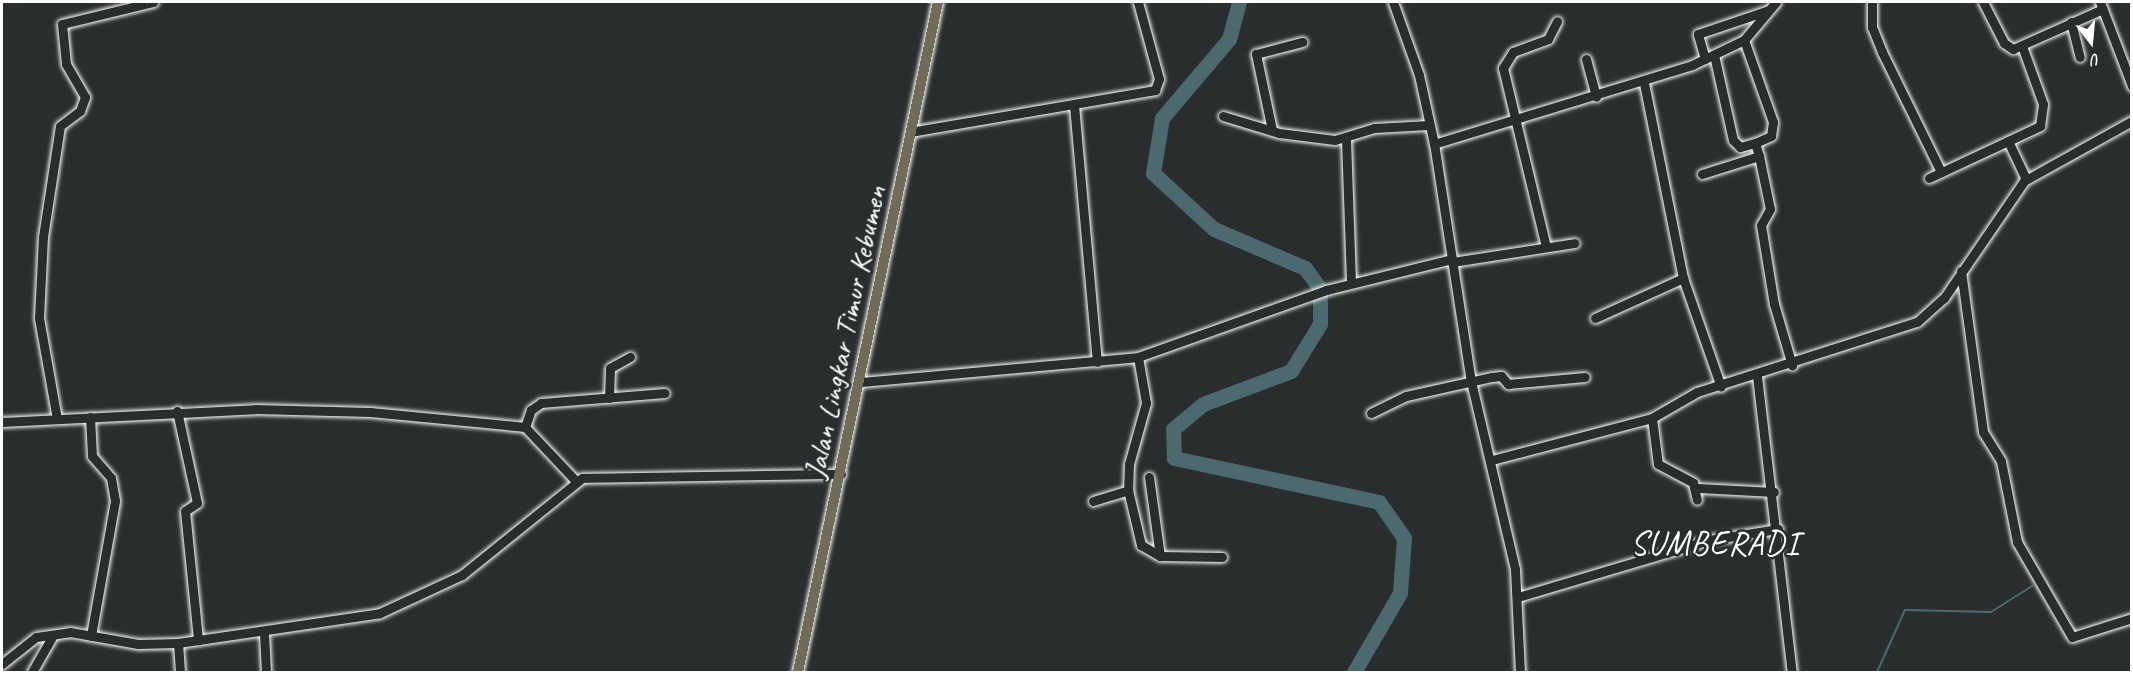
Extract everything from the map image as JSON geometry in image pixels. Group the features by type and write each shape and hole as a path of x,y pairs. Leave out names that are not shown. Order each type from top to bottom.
{"main road":[{"name":"Jalan Lingkar Timur Kebumen","path":"798,672 938,2"}],"street":[{"path":"57,419 39,318 44,227 60,126 80,111 85,97 66,64 62,24 72,17 153,2"},
{"path":"910,132 1074,105 1159,87 1138,2"},
{"path":"1393,2 1419,75 1434,144 1471,382 1492,460 1518,597 1520,672"},
{"path":"1872,2 1872,27 1882,52 1941,172"},
{"path":"1983,2 2004,43 2013,49 2102,5 2132,87"},
{"path":"1434,144 1644,83 1710,57 1744,40 1772,5"},
{"path":"1744,40 1773,122 1771,136 1740,147 1733,140 1710,57 1698,34 1772,5"},
{"path":"1546,247 1504,61 1548,39 1557,21"},
{"path":"2071,22 2080,57"},
{"path":"1272,130 1256,54 1302,42"},
{"path":"1929,178 2043,121 2043,104 2022,46"},
{"path":"1586,59 1596,97"},
{"path":"1644,83 1683,278 1721,387"},
{"path":"1074,105 1097,362"},
{"path":"1223,116 1272,130 1346,139 1374,128 1429,125"},
{"path":"1492,460 1652,418 1688,396 1792,365 1917,322 1944,298 2026,179 2132,121"},
{"path":"1346,139 1351,282"},
{"path":"2007,141 2026,179"},
{"path":"1755,143 1770,209 1761,225 1774,304 1792,365"},
{"path":"1702,174 1759,156"},
{"path":"860,382 1138,357 1351,282 1452,260 1575,243"},
{"path":"1961,271 1983,432 2001,461 2017,542 2072,637 2132,618"},
{"path":"1595,318 1683,278"},
{"path":"609,398 610,368 630,357"},
{"path":"1138,357 1146,403 1129,464 1128,490 1141,545 1160,556 1222,557"},
{"path":"1371,413 1406,396 1496,376 1508,384 1585,377"},
{"path":"1757,376 1774,492 1792,672"},
{"path":"525,427 538,403 664,393"},
{"path":"2,422 177,411 370,412 525,427 575,480"},
{"path":"177,411 197,504 185,511 198,640"},
{"path":"90,417 92,456 111,478 115,501 91,636"},
{"path":"1652,418 1659,464 1698,488 1774,492"},
{"path":"2,664 36,637 52,637 70,632 138,644 178,643 369,617 445,585 575,480 678,472 841,474"},
{"path":"1149,477 1160,556"},
{"path":"1697,500 1698,488"},
{"path":"1093,501 1128,490"},
{"path":"1518,597 1709,540 1778,529"},
{"path":"264,633 266,672"},
{"path":"32,672 52,637"},
{"path":"178,643 180,672"}],"waterway":[{"path":"1239,2 1229,39 1162,118 1153,173 1214,229 1305,268 1320,289 1320,324 1291,371 1203,404 1173,429 1174,458 1379,502 1404,538 1400,593 1354,672"},
{"path":"1877,672 1905,610 1991,612 2032,586"}],"district":[{"name":"SUMBERADI","path":"1715,544"}]}
